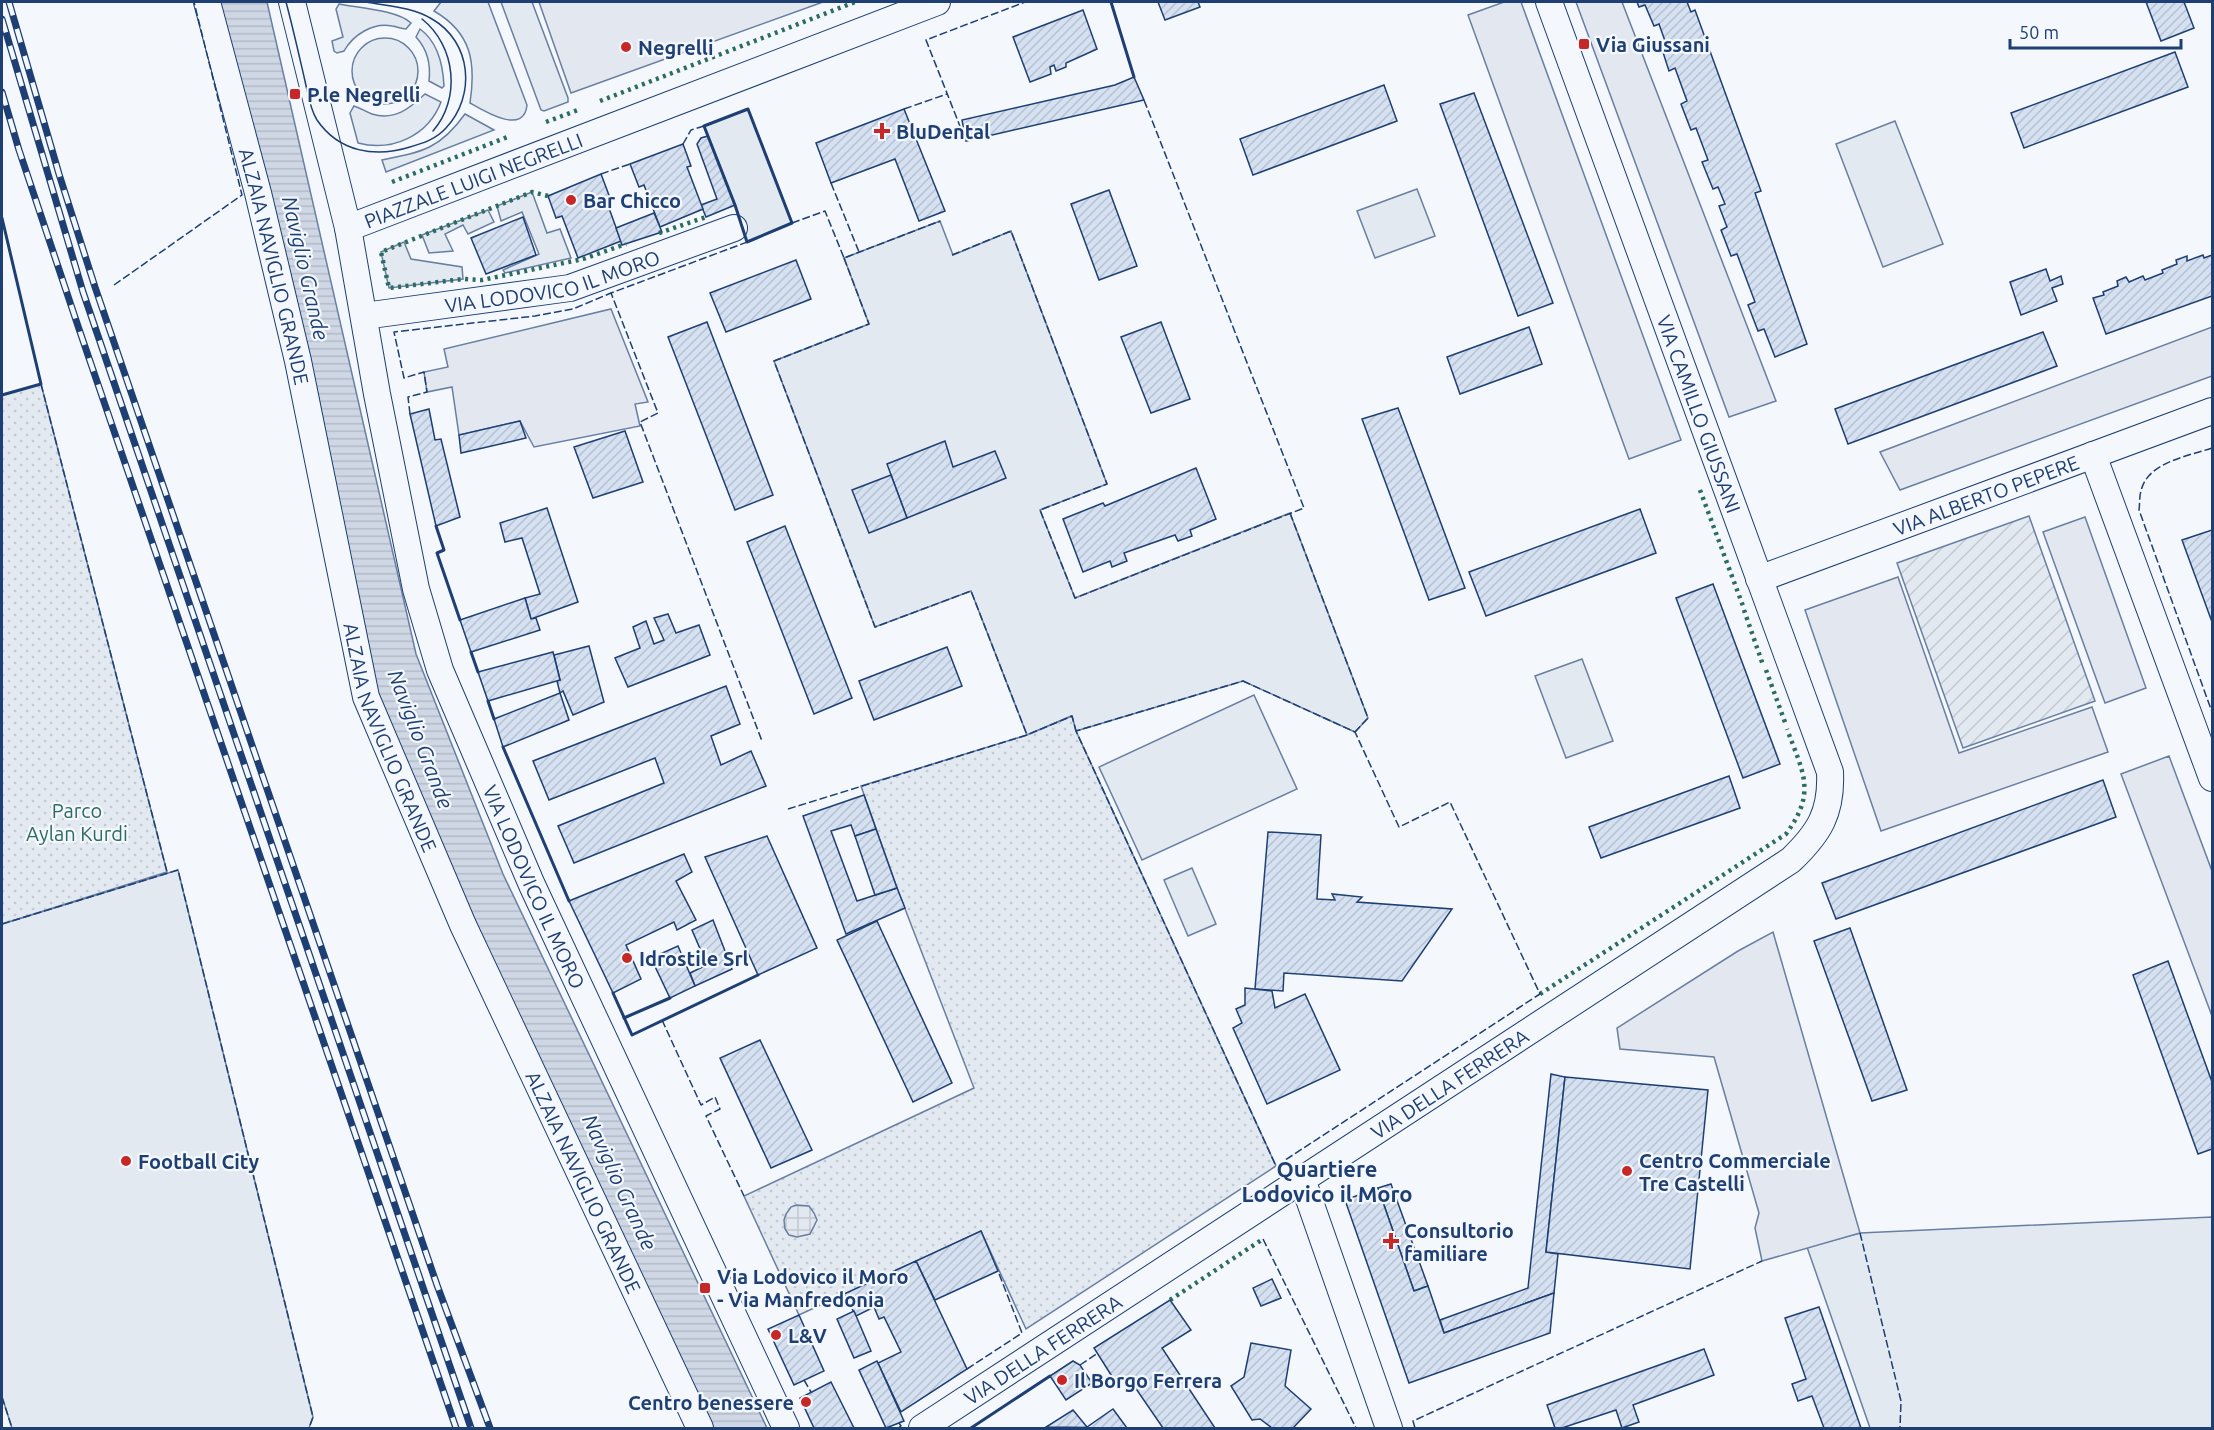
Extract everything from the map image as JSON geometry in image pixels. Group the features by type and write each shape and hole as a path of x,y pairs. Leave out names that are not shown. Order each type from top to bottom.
{"street":[{"name":"ALZAIA NAVIGLIO GRANDE","path":"207,2 258,194 298,361 366,697 463,925 700,1428"},
{"name":"VIA LODOVICO IL MORO","path":"292,2 348,228 407,549 424,622 440,670 532,885 786,1428"},
{"name":"PIAZZALE LUIGI NEGRELLI","path":"348,228 696,93 888,10 938,2"},
{"name":"VIA CAMILLO GIUSSANI","path":"1549,2 1830,772 1831,789 1827,810 1820,828"},
{"name":"VIA LODOVICO IL MORO","path":"364,316 570,288 734,228"},
{"name":"VIA ALBERTO PEPERE","path":"1759,579 2212,411"},
{"path":"2093,455 2212,778"},
{"name":"VIA DELLA FERRERA","path":"922,1428 1791,860 1820,828"},
{"path":"1302,1179 1389,1428"}],"green space":[{"path":"441,2 488,2 527,105 524,114 519,119 503,119 470,103 472,75 468,50 464,39 456,29 434,11"},
{"path":"501,2 532,2 568,102 544,111 541,110"},
{"path":"339,4 387,12 411,23 406,29 385,25 371,28 358,35 344,51 337,53 334,51 332,41 343,37 336,9"},
{"path":"420,29 431,40 441,62 444,86 442,88 429,81 428,58 416,37"},
{"path":"378,38 392,38 404,43 413,52 418,71 416,84 409,95 392,104 378,104 366,99 357,90 352,78 352,64 357,52 366,43"},
{"path":"425,94 441,102 435,114 418,132 396,143 371,145 358,143 350,113 354,106 372,114 388,116 402,112"},
{"path":"748,109 792,223 747,242 704,126"},
{"path":"465,114 494,130 386,172 382,160 429,147 447,135"},
{"path":"1895,121 1943,244 1883,267 1836,144"},
{"path":"1417,189 1435,236 1375,258 1357,211"},
{"path":"532,192 547,233 560,229 571,258 505,273 503,270 539,254 522,212 501,221 497,206"},
{"path":"488,210 494,222 468,234 463,225 445,234 453,251 429,253 422,235"},
{"path":"940,221 953,255 1011,231 1107,484 1040,510 1075,598 1290,513 1368,718 1355,732 1243,681 1076,731 1071,716 1027,735 971,591 875,627 774,361 869,324 844,258"},
{"path":"404,242 411,259 462,267 463,279 389,288 381,252"},
{"name":"Parco Aylan Kurdi","path":"41,384 167,872 2,924 2,395"},
{"path":"2029,516 2095,701 1963,748 1897,563"},
{"path":"1582,659 1613,741 1566,758 1535,676"},
{"path":"1254,695 1297,789 1142,860 1099,767"},
{"path":"1072,716 1076,731 1276,1166 1026,1329 981,1231 799,1315 744,1196 974,1088 897,888 861,786 1027,735"},
{"path":"1192,868 1216,924 1188,936 1164,880"},
{"name":"Football City","path":"178,870 313,1417 309,1428 12,1428 2,1397 2,924"},
{"path":"2212,1217 2212,1428 1870,1428 1807,1247 1860,1233"}],"shaded area":[{"name":"Negrelli","path":"539,2 823,2 571,93"},
{"path":"1504,2 1521,2 1681,440 1629,459 1468,15"},
{"path":"1576,2 1622,2 1776,401 1729,417"},
{"path":"611,309 648,402 635,404 640,426 534,447 520,421 459,435 452,387 427,392 424,372 448,367 444,349"},
{"path":"2212,327 2212,376 1900,490 1880,452"},
{"path":"2085,517 2146,688 2105,703 2043,532"},
{"path":"1898,577 1959,753 2092,707 2108,752 1881,831 1805,610"},
{"path":"2169,756 2212,871 2212,1016 2121,774"},
{"path":"1773,932 1860,1233 1762,1261 1755,1228 1759,1213 1714,1057 1620,1049 1617,1028 1738,951"},
{"path":"809,1206 814,1213 817,1220 810,1234 797,1237 789,1235 785,1229 786,1214 791,1207"}],"water":[{"name":"Naviglio Grande","path":"219,2 267,2 416,654 503,874 767,1428 710,1428 471,924 378,694 318,395 291,276"}],"building":[{"path":"1158,2 1198,2 1200,7 1165,20"},
{"path":"1637,2 1687,2 1691,12 1695,10 1761,191 1755,193 1807,344 1775,357 1764,329 1758,331 1748,305 1755,302 1737,254 1731,256 1721,230 1727,227 1719,206 1725,204 1718,187 1713,189 1702,162 1708,160 1696,128 1691,130 1681,104 1687,101 1675,68 1669,71 1660,43 1665,41 1659,24 1654,26 1645,5 1639,7"},
{"path":"2146,2 2184,2 2194,28 2161,41"},
{"path":"1083,10 1097,49 1066,63 1066,67 1056,71 1054,65 1050,67 1051,74 1030,82 1013,37"},
{"path":"2175,52 2188,87 2024,148 2011,113"},
{"path":"1134,77 1144,100 966,141 962,120 1115,85"},
{"path":"1384,85 1397,121 1253,175 1240,139"},
{"path":"1474,93 1553,303 1518,316 1440,104"},
{"path":"904,109 945,211 919,221 895,159 831,183 816,143"},
{"path":"708,136 735,205 706,217 701,205 717,199 697,144 701,138"},
{"path":"683,144 691,166 687,167 703,209 660,227 644,185 639,187 630,164"},
{"path":"601,174 610,198 606,200 621,241 578,258 562,216 556,218 548,196"},
{"path":"1109,190 1137,266 1099,280 1071,204"},
{"path":"654,213 662,232 622,245 616,228"},
{"path":"523,217 536,255 486,274 471,238"},
{"path":"2203,255 2204,258 2212,255 2212,296 2106,334 2093,298 2104,295 2103,292 2118,286 2117,281 2126,277 2129,282 2143,276 2145,280 2177,264 2176,260 2187,256 2187,261"},
{"path":"796,260 811,299 726,332 710,293"},
{"path":"2046,269 2050,281 2061,276 2063,284 2052,288 2057,301 2021,315 2010,282"},
{"path":"707,322 773,495 735,510 668,337"},
{"path":"1161,322 1190,399 1151,413 1121,337"},
{"path":"1529,327 1542,364 1460,394 1447,357"},
{"path":"2043,332 2057,366 1848,444 1835,409"},
{"path":"1398,408 1465,588 1429,600 1362,419"},
{"path":"429,409 435,440 441,439 460,517 436,526 410,414"},
{"path":"520,421 526,438 461,453 459,435"},
{"path":"625,431 643,482 593,498 574,447"},
{"path":"945,441 953,467 995,451 1006,478 907,518 887,464"},
{"path":"1196,468 1216,519 1190,530 1192,536 1178,541 1175,535 1124,553 1127,561 1112,567 1110,561 1083,572 1063,519 1103,503 1105,506"},
{"path":"891,475 907,518 869,533 852,490"},
{"path":"547,508 578,602 531,619 525,598 540,594 522,538 505,542 500,523"},
{"path":"1640,509 1656,553 1486,616 1469,572"},
{"path":"785,526 852,698 814,714 747,542"},
{"path":"2212,530 2212,622 2182,540"},
{"path":"1713,584 1780,764 1743,778 1676,598"},
{"path":"525,598 531,619 536,618 540,630 471,652 460,620"},
{"path":"668,614 676,633 699,625 710,655 628,687 615,658 640,648 633,627 646,621 654,644 664,640 654,618"},
{"path":"589,646 604,702 573,715 563,691 560,693 557,681 560,680 554,655"},
{"path":"947,647 962,686 874,720 859,681"},
{"path":"553,652 560,680 488,701 478,672"},
{"path":"726,686 740,724 711,736 721,765 751,751 766,786 574,863 558,826 664,783 655,758 549,800 533,761"},
{"path":"560,693 569,720 503,747 494,719"},
{"path":"1729,776 1740,808 1601,858 1589,827"},
{"path":"2103,780 2116,817 1836,919 1822,883"},
{"path":"864,795 876,829 855,836 851,825 831,831 857,901 897,888 905,908 846,934 803,816"},
{"path":"876,829 897,888 875,895 855,836"},
{"path":"1268,832 1321,835 1317,899 1335,900 1332,894 1362,897 1357,902 1452,909 1402,981 1284,973 1283,991 1255,989"},
{"path":"767,836 817,948 758,975 705,857"},
{"path":"684,854 692,872 676,881 696,920 677,930 674,922 626,945 641,979 613,993 569,901"},
{"path":"713,920 732,969 695,986 690,973 707,965 692,930"},
{"path":"877,921 952,1083 913,1102 837,940"},
{"path":"1850,928 1907,1090 1872,1101 1814,941"},
{"path":"678,946 695,986 670,998 651,958"},
{"path":"2168,961 2212,1082 2212,1149 2198,1154 2133,975"},
{"path":"1245,988 1272,991 1275,1008 1305,994 1340,1070 1267,1104 1233,1028 1242,1023 1236,1009 1245,1005"},
{"path":"760,1040 812,1150 771,1168 720,1058"},
{"path":"1551,1074 1565,1077 1546,1252 1558,1254 1554,1293 1444,1333 1440,1320 1528,1288"},
{"name":"Centro Commerciale Tre Castelli","path":"1565,1077 1708,1090 1690,1269 1546,1252"},
{"path":"1391,1184 1428,1286 1414,1291 1378,1188"},
{"path":"1378,1188 1414,1291 1428,1286 1444,1333 1554,1293 1550,1333 1409,1383 1345,1200"},
{"path":"981,1231 998,1271 935,1300 916,1261"},
{"path":"916,1261 967,1369 901,1412 878,1363 901,1352 884,1317 879,1319 874,1307 856,1316 844,1294"},
{"path":"1272,1279 1281,1298 1261,1306 1253,1288"},
{"path":"1170,1300 1191,1330 1162,1348 1215,1428 1163,1428 1128,1377 1123,1380 1113,1378 1094,1348"},
{"path":"1819,1307 1861,1428 1824,1428 1812,1396 1798,1401 1792,1384 1806,1379 1785,1318"},
{"path":"854,1311 871,1351 854,1358 837,1319"},
{"path":"799,1315 824,1371 794,1385 768,1329"},
{"path":"1251,1343 1291,1350 1285,1386 1311,1409 1293,1428 1272,1428 1260,1419 1252,1420 1231,1386 1244,1377"},
{"path":"1704,1349 1714,1375 1633,1405 1639,1422 1622,1428 1616,1410 1562,1428 1555,1428 1547,1405"},
{"path":"877,1361 904,1421 886,1428 859,1370"},
{"path":"1073,1361 1080,1365 1092,1383 1066,1400 1050,1376"},
{"path":"831,1382 854,1428 814,1428 800,1398"},
{"path":"1113,1409 1127,1428 1046,1427 1073,1410 1087,1427"}],"tram line":[{"path":"286,2 311,106 317,120 326,131 347,146 371,152 397,150 430,140 446,128 456,115 462,101 465,86 462,55 455,41 445,29 425,15 409,9 366,2"},
{"path":"422,19 442,43 451,73 448,104 433,131"}],"railway":[{"path":"9,2 59,174 95,287 437,1285 490,1428"},
{"path":"2,19 83,292 471,1428"},
{"path":"2,92 79,329 456,1428"}],"hedge":[{"path":"600,101 855,2"},
{"path":"546,122 578,110"},
{"path":"392,182 510,136"},
{"path":"548,196 532,192 381,252 389,288 463,279 482,280 583,259 626,244"},
{"path":"659,233 706,217"},
{"path":"1700,490 1743,606"},
{"path":"1744,610 1763,665"},
{"path":"1766,670 1786,725"},
{"path":"1540,994 1786,834 1796,819 1804,794 1802,770 1787,729"},
{"path":"1170,1300 1263,1239"}],"fence":[{"path":"114,285 242,195 194,2"},
{"path":"965,139 926,40 1025,2"},
{"path":"904,109 947,94"},
{"path":"952,255 1011,231 1107,484 1040,510 1075,598 1304,508 1144,100"},
{"path":"683,144 691,130 704,126"},
{"path":"601,174 630,164"},
{"path":"831,183 859,252"},
{"path":"792,223 825,211 844,258 940,221"},
{"path":"758,238 611,293 658,413 640,422 762,741"},
{"path":"844,258 869,324 774,361 875,627 971,591 1027,735"},
{"path":"410,414 408,397 427,392 424,372 404,378 394,332 535,316 573,309 611,293"},
{"path":"41,384 167,872"},
{"path":"2212,448 2181,457 2151,473 2141,491 2139,510 2212,712"},
{"path":"1290,513 1368,718 1355,732"},
{"path":"1243,681 1355,732 1399,827 1450,802 1540,994 1276,1166 1076,731 1243,681"},
{"path":"788,809 1027,735 1072,716 1076,731"},
{"path":"2,924 178,870 313,1417 309,1428"},
{"path":"662,1020 701,1105 715,1097 720,1109 706,1116 744,1196"},
{"path":"1860,1233 1901,1401 1900,1428"},
{"path":"1263,1239 1356,1428"},
{"path":"1415,1428 1413,1421 1762,1261"},
{"path":"967,1369 1022,1333 998,1271"},
{"path":"1080,1365 1098,1353"},
{"path":"804,1380 811,1392"},
{"path":"2,1397 12,1428"},
{"path":"898,1428 901,1426 899,1423"}],"wall":[{"path":"1111,2 1134,77"},
{"path":"748,109 792,223 747,242 704,126 748,109"},
{"path":"2,218 41,384 2,395"},
{"path":"436,526 444,550 437,553 460,620"},
{"path":"471,652 478,672"},
{"path":"488,701 494,719"},
{"path":"503,747 569,901"},
{"path":"613,993 632,1035 758,975"},
{"path":"624,1018 670,998"},
{"path":"971,1428 1050,1376"}],"place":[{"name":"Via Giussani","path":"1584,44"},
{"name":"Negrelli","path":"626,47"},
{"name":"P.le Negrelli","path":"295,94"},
{"name":"BluDental","path":"882,131"},
{"name":"Bar Chicco","path":"571,200"},
{"name":"Idrostile Srl","path":"627,958"},
{"name":"Football City","path":"126,1161"},
{"name":"Centro Commerciale Tre Castelli","path":"1627,1171"},
{"name":"Consultorio familiare","path":"1391,1241"},
{"name":"Via Lodovico il Moro - Via Manfredonia","path":"705,1288"},
{"name":"L&V","path":"776,1335"},
{"name":"Il Borgo Ferrera","path":"1062,1380"},
{"name":"Centro benessere","path":"806,1402"}],"district":[{"name":"Quartiere Lodovico il Moro","path":"1327,1180"}]}
